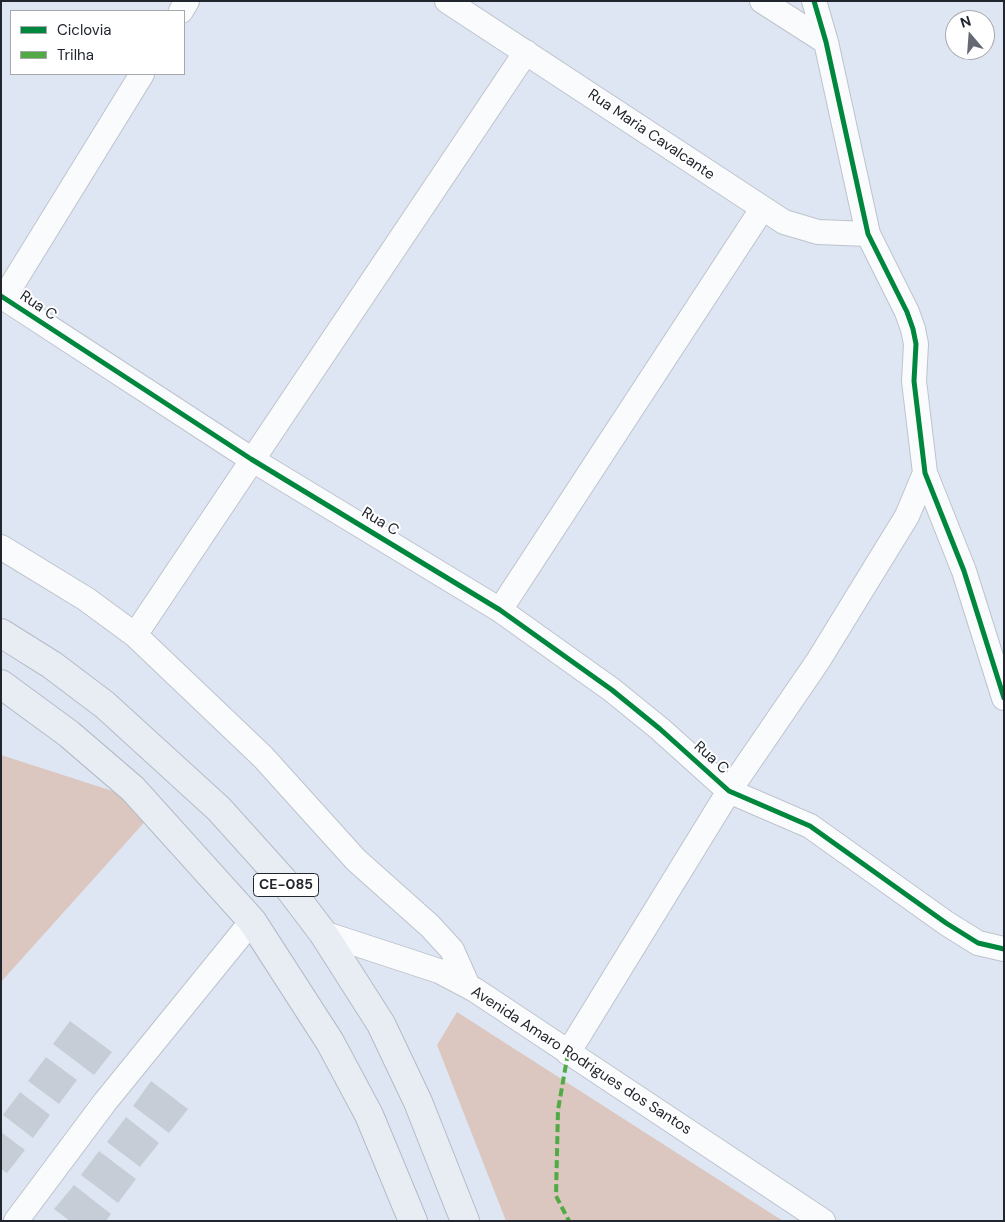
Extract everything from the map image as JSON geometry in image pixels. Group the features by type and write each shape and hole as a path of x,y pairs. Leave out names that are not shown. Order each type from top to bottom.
{"highway":[{"name":"CE-085","path":"1,633 52,665 105,705 219,808 282,879 323,933 381,1024 418,1102 465,1221"},
{"name":"CE-085","path":"1,684 68,734 133,788 252,921 334,1050 369,1115 413,1221"}],"street":[{"name":"Rua Maria Cavalcante","path":"447,1 784,222 818,232 868,234"},
{"path":"762,1 826,42"},
{"path":"814,1 826,42 868,234 907,312 913,329 916,344 914,381 925,472 964,571 1004,698"},
{"path":"135,635 251,459 526,52"},
{"path":"3,297 141,75"},
{"path":"500,610 762,208"},
{"name":"Rua C","path":"3,297 251,459 500,610 612,690 660,729 729,791 568,1053"},
{"path":"925,472 907,516 823,653 729,791 810,826 946,923 978,943 1004,948"},
{"path":"1,547 86,599 135,635 263,757 356,860 430,926 452,950 468,986"},
{"path":"16,1221 105,1102 252,921"},
{"name":"Avenida Amaro Rodrigues dos Santos","path":"323,933 439,971 468,986 823,1221"}],"shaded area":[{"path":"1,755 159,806 1,982"},
{"path":"457,1012 783,1221 506,1221 437,1045"}],"building":[{"path":"70,1021 112,1052 94,1075 53,1044"},
{"path":"46,1057 77,1080 59,1104 28,1081"},
{"path":"151,1081 188,1109 169,1133 133,1106"},
{"path":"20,1092 50,1115 33,1138 3,1115"},
{"path":"126,1117 159,1143 140,1167 107,1142"},
{"path":"1,1132 25,1150 7,1173 1,1169"},
{"path":"99,1151 136,1179 118,1203 81,1175"},
{"path":"74,1185 111,1214 106,1221 70,1221 54,1209"}],"marked path":[{"path":"568,1053 558,1110 556,1196 569,1221"}],"cycle path":[{"path":"814,1 826,42 868,234 907,312 913,329 916,344 914,381 925,473 964,571 1004,698"},
{"path":"1,296 251,459 500,610 612,690 660,729 729,791 810,826 946,923 978,943 1004,949"}]}
